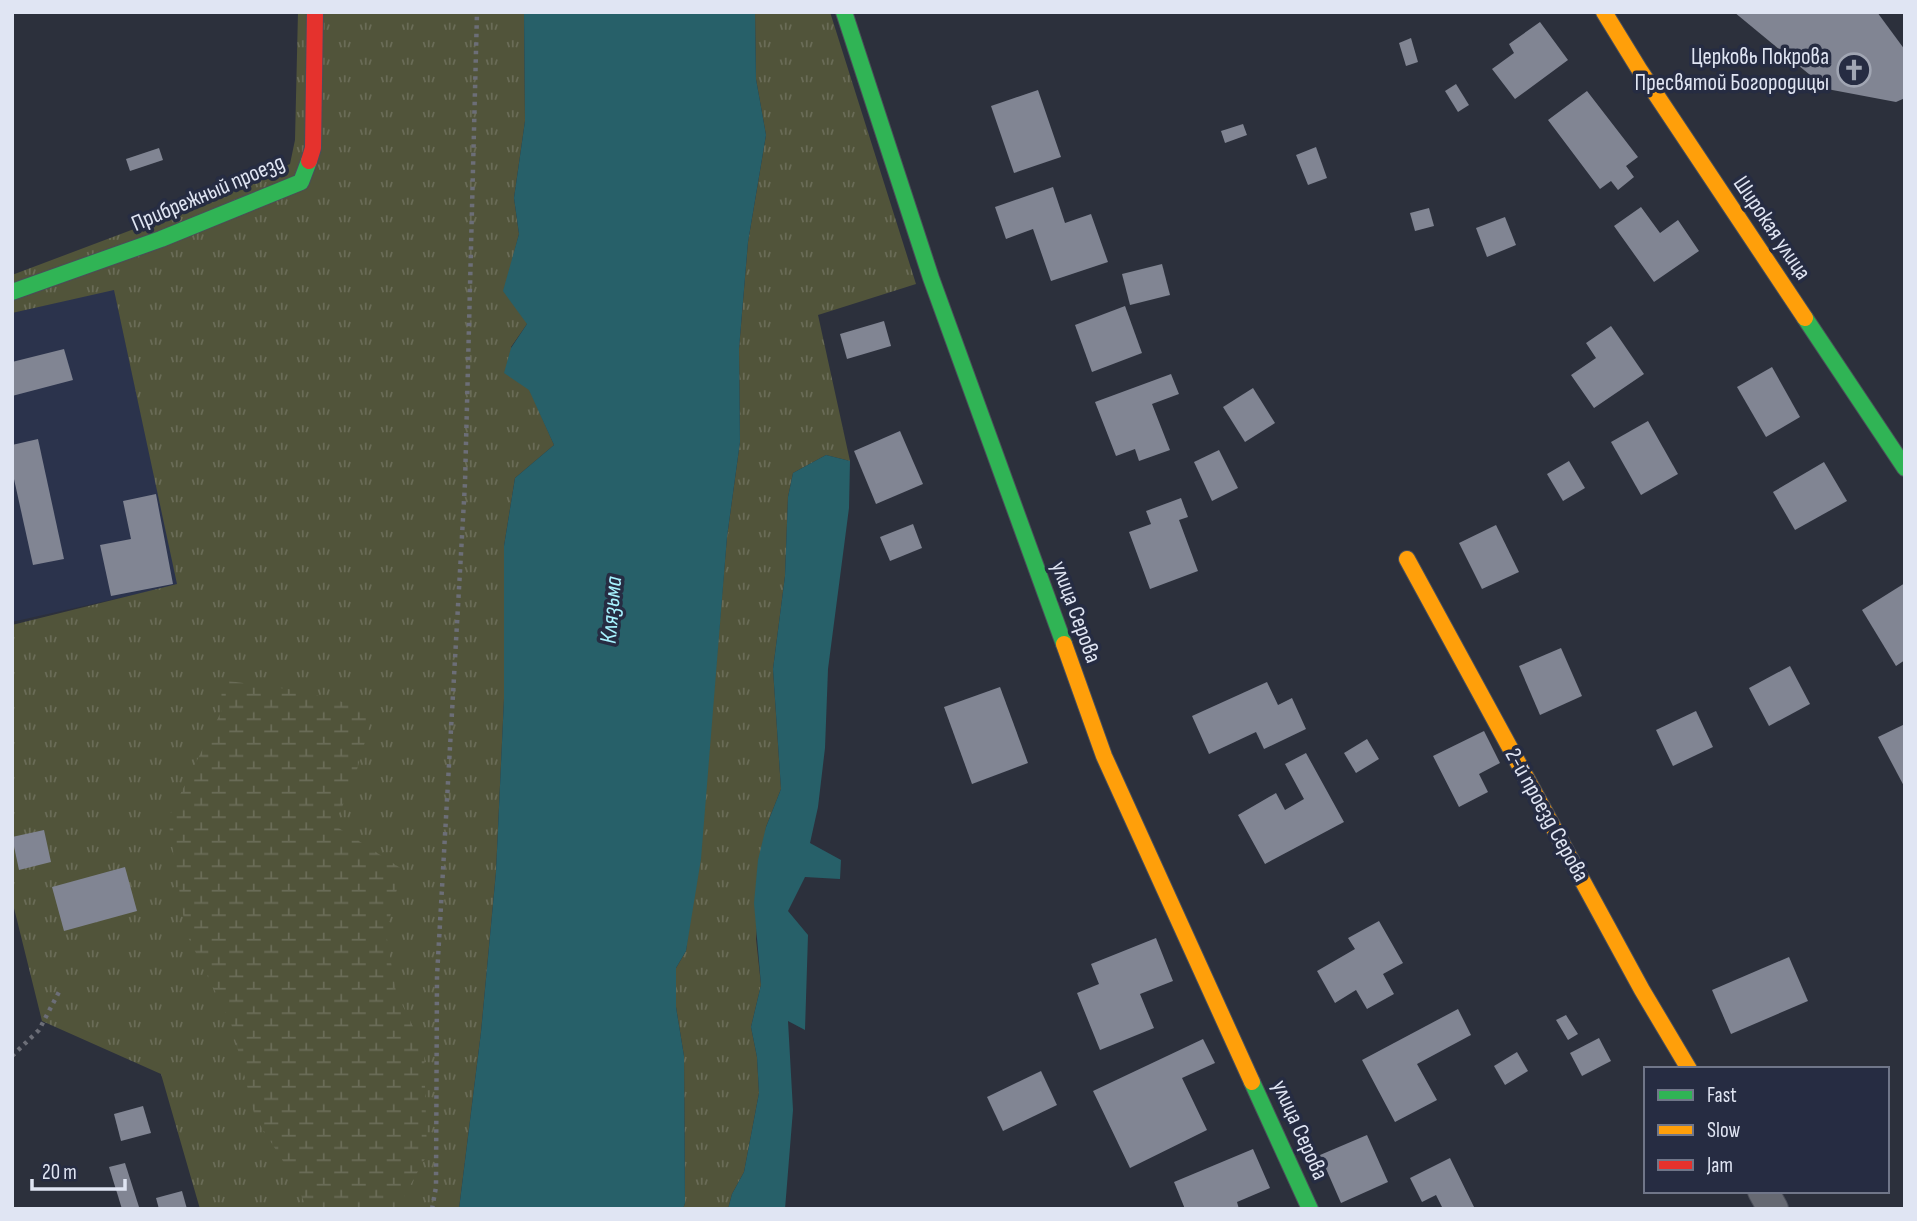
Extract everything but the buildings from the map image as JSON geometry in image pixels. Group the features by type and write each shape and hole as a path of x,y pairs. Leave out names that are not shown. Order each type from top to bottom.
{"street":[{"name":"Прибрежный проезд","path":"12,292 161,239 301,182 313,148 315,12"},
{"name":"улица Серова","path":"844,12 931,278 1104,756 1310,1209"},
{"name":"Широкая улица","path":"1604,12 1639,69 1905,468"},
{"name":"2-й проезд Серова","path":"1407,559 1642,990 1688,1067"},
{"path":"1764,1193 1773,1209"}],"path":[{"path":"432,1209 436,1187 437,976 465,483 477,12"},
{"path":"12,1056 39,1030 60,990"}],"shaded area":[{"path":"114,289 178,585 12,622 12,313"}],"green space":[{"path":"298,12 524,12 525,121 514,198 519,234 512,261 527,324 511,347 554,445 515,478 504,546 504,699 496,872 481,1032 459,1209 200,1209 161,1074 42,1021 12,900 12,625 177,584 114,290 12,313 12,275 211,200 290,164 295,140"},
{"path":"755,12 830,12 916,284 818,315 850,461 826,455 793,473 788,497 785,576 773,669 781,789 766,827 756,939 761,985 751,1027 757,1057 759,1093 744,1172 732,1194 728,1209 683,1209 684,1056 676,1007 676,968 686,951 708,759 727,537 740,442 739,349 748,242 766,135 756,79"},
{"path":"221,680 295,690 374,710 354,780 334,825 402,869 386,933 396,992 424,1049 427,1155 397,1209 307,1209 295,1180 255,1117 231,1023 186,933 168,819 222,710"}],"water":[{"name":"Клязьма","path":"524,12 755,12 756,79 766,135 748,242 739,349 740,442 727,537 701,859 686,951 676,968 676,1007 684,1056 683,1209 459,1209 481,1032 496,872 504,699 504,546 515,478 554,445 529,390 504,373 511,348 527,324 503,291 519,234 514,198 525,121"},
{"path":"826,455 850,461 849,508 828,669 825,748 818,807 810,843 841,860 840,879 805,877 788,911 808,935 805,1030 788,1021 793,1110 785,1209 728,1209 732,1194 744,1172 759,1093 757,1057 751,1027 761,985 754,903 758,860 766,827 781,789 773,669 785,576 788,497 793,473"}],"traffic: fast":[{"path":"844,12 931,278 1064,644"},
{"path":"12,292 161,239 301,182 309,161"},
{"path":"1805,318 1905,468"},
{"path":"1252,1082 1310,1209"}],"traffic: slow":[{"path":"1604,12 1805,318"},
{"path":"1407,559 1642,990 1688,1067"},
{"path":"1064,644 1104,756 1252,1082"}],"traffic: jam":[{"path":"309,161 313,148 315,12"}],"place":[{"name":"Церковь Покрова Пресвятой Богородицы","path":"1854,70"}]}
